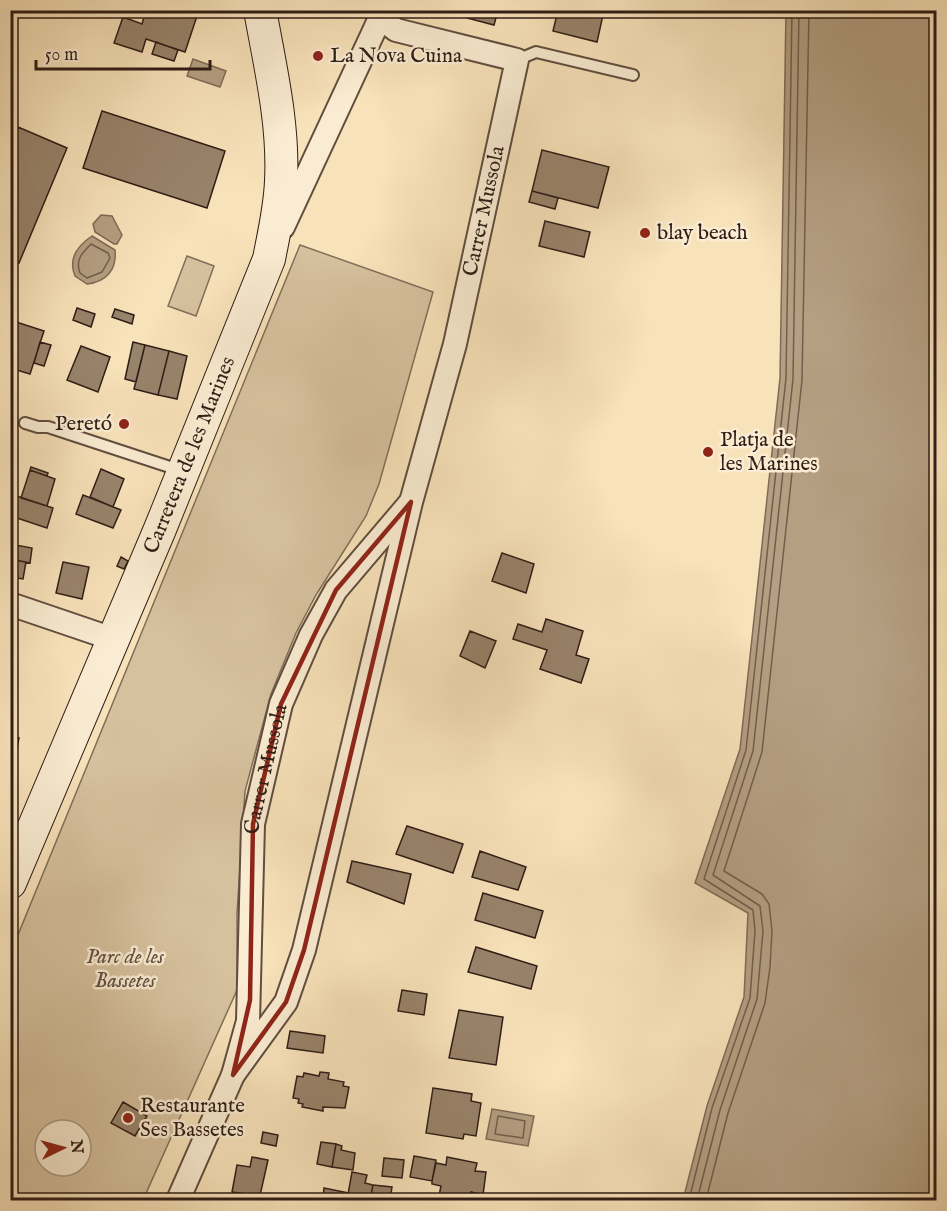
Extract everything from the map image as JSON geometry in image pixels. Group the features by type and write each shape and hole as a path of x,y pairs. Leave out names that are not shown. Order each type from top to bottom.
{"main road":[{"name":"Carretera de les Marines","path":"11,880 183,471 269,259 278,215 281,180 280,136 260,10"}],"street":[{"path":"269,259 379,13 396,30 517,60"},
{"name":"Carrer Mussola","path":"233,1075 286,1002 304,950 411,502 455,344 517,60"},
{"name":"Carrer Mussola","path":"178,1200 233,1075 248,1021 250,1000 249,905 253,824 280,704 311,635 336,590 411,502"},
{"path":"10,604 113,639"}],"lane":[{"path":"517,60 536,51 633,75"},
{"path":"25,423 38,428 48,427 183,471"}],"highlighted area":[{"path":"411,502 304,950 286,1002 233,1075 250,1000 253,824 281,704 336,590"}],"green space":[{"name":"Parc de les Bassetes","path":"300,245 433,292 379,484 366,516 316,595 296,633 271,694 245,791 237,913 237,990 143,1200 11,1200 11,952"},
{"path":"187,256 214,266 196,316 168,306"}],"water":[{"path":"786,11 936,11 936,1200 683,1200 707,1106 744,997 748,913 695,883 740,749 780,378"},
{"path":"193,59 226,71 220,87 187,76"},
{"path":"101,215 112,216 122,235 117,244 95,232 93,224"},
{"path":"92,236 115,250 115,257 112,269 105,278 87,284 75,276 73,259 82,244"},
{"path":"492,1109 534,1116 528,1146 486,1139"}],"building":[{"path":"146,10 199,10 185,52 146,39 142,52 114,43 123,17 142,24"},
{"path":"469,10 498,10 494,25 467,18"},
{"path":"558,10 587,10 603,15 597,42 553,31"},
{"path":"156,42 178,50 174,61 152,54"},
{"path":"102,111 225,151 207,208 83,168"},
{"path":"18,127 67,148 19,263 10,260 10,145"},
{"path":"542,150 609,167 598,208 532,191"},
{"path":"532,191 558,198 555,209 529,202"},
{"path":"545,221 590,232 584,257 539,246"},
{"path":"77,308 95,314 91,327 73,320"},
{"path":"115,309 134,315 132,324 112,317"},
{"path":"10,320 44,331 30,374 10,368"},
{"path":"40,342 51,345 44,366 34,363"},
{"path":"133,342 145,345 136,382 125,379"},
{"path":"145,345 169,351 158,395 134,389"},
{"path":"81,346 110,357 98,392 67,380"},
{"path":"169,351 187,356 177,399 158,395"},
{"path":"31,467 48,473 47,476 30,470"},
{"path":"101,469 124,479 113,507 90,497"},
{"path":"30,470 55,479 47,506 21,498"},
{"path":"83,495 121,510 113,528 76,514"},
{"path":"17,496 53,508 47,528 11,516"},
{"path":"10,544 32,548 30,563 10,559"},
{"path":"502,553 534,564 526,593 492,581"},
{"path":"121,557 128,561 124,569 117,566"},
{"path":"10,559 26,562 23,579 10,577"},
{"path":"63,562 89,567 82,599 56,593"},
{"path":"546,619 583,631 576,655 589,659 581,683 540,669 547,650 513,639 518,624 542,632"},
{"path":"470,631 496,641 485,668 460,656"},
{"path":"10,737 19,738 11,780 10,780"},
{"path":"407,826 463,844 453,873 396,854"},
{"path":"480,851 526,867 518,890 472,877"},
{"path":"352,861 411,874 404,904 347,882"},
{"path":"483,893 543,911 535,938 475,920"},
{"path":"476,947 537,966 531,989 468,972"},
{"path":"402,990 427,994 424,1015 398,1011"},
{"path":"459,1010 503,1017 496,1065 449,1058"},
{"path":"290,1031 325,1036 323,1053 287,1048"},
{"path":"320,1072 329,1073 328,1079 344,1082 343,1086 349,1087 345,1108 323,1107 323,1111 302,1107 303,1104 298,1103 299,1099 293,1098 297,1076 303,1077 304,1073 319,1076"},
{"path":"433,1088 472,1094 471,1101 481,1103 476,1136 464,1134 463,1139 426,1133"},
{"path":"123,1102 147,1116 135,1136 111,1123"},
{"path":"263,1132 278,1135 276,1146 261,1143"},
{"path":"321,1142 336,1144 332,1167 317,1164"},
{"path":"336,1144 342,1146 341,1150 355,1153 353,1170 332,1167"},
{"path":"414,1156 436,1160 432,1181 410,1177"},
{"path":"252,1157 268,1160 259,1200 245,1200 245,1194 232,1192 237,1165 250,1167"},
{"path":"447,1157 477,1163 475,1171 486,1172 483,1195 471,1192 469,1200 443,1200 443,1196 439,1196 441,1186 432,1184 432,1181 436,1163 446,1165"},
{"path":"384,1158 404,1160 402,1178 382,1176"},
{"path":"352,1172 367,1175 365,1183 373,1185 370,1200 347,1200"},
{"path":"373,1185 392,1187 390,1200 370,1200"},
{"path":"324,1188 349,1193 347,1200 312,1200 312,1197 323,1199"}],"place":[{"name":"La Nova Cuina","path":"318,56"},
{"name":"blay beach","path":"645,233"},
{"name":"Peretó","path":"124,424"},
{"name":"Platja de les Marines","path":"708,452"},
{"name":"Restaurante Ses Bassetes","path":"128,1118"}]}
